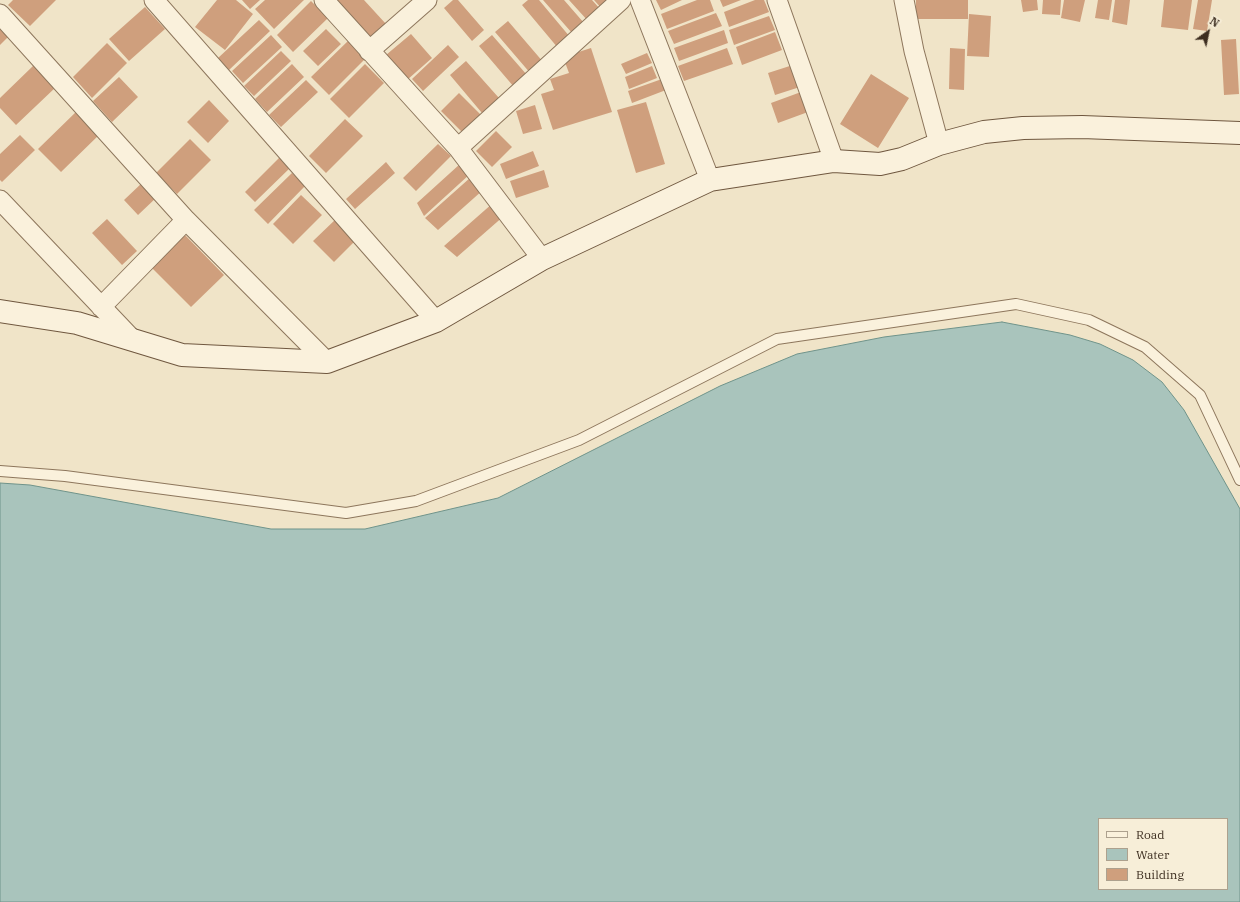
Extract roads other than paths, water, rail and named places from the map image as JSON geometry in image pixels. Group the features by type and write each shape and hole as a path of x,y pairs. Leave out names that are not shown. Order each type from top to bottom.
{"street":[{"path":"154,0 436,321"},
{"path":"324,0 458,148 542,259"},
{"path":"369,51 427,0"},
{"path":"458,148 621,0"},
{"path":"640,0 710,180"},
{"path":"777,0 834,161"},
{"path":"904,0 914,51 940,144"},
{"path":"0,14 186,220 327,362"},
{"path":"0,311 77,324 182,355 327,362 436,321 542,259 710,180 834,161 880,164 902,159 940,144 984,132 1023,128 1082,127 1240,133"},
{"path":"0,200 132,339"},
{"path":"101,307 186,220"}],"lane":[{"path":"0,471 65,476 346,513 416,501 579,440 777,339 1016,304 1089,320 1145,347 1200,396 1240,480"}],"water":[{"path":"1002,322 1070,335 1100,344 1133,360 1162,382 1184,410 1240,509 1240,902 0,902 0,483 30,485 271,529 365,529 498,498 720,386 797,354 884,337"}]}
